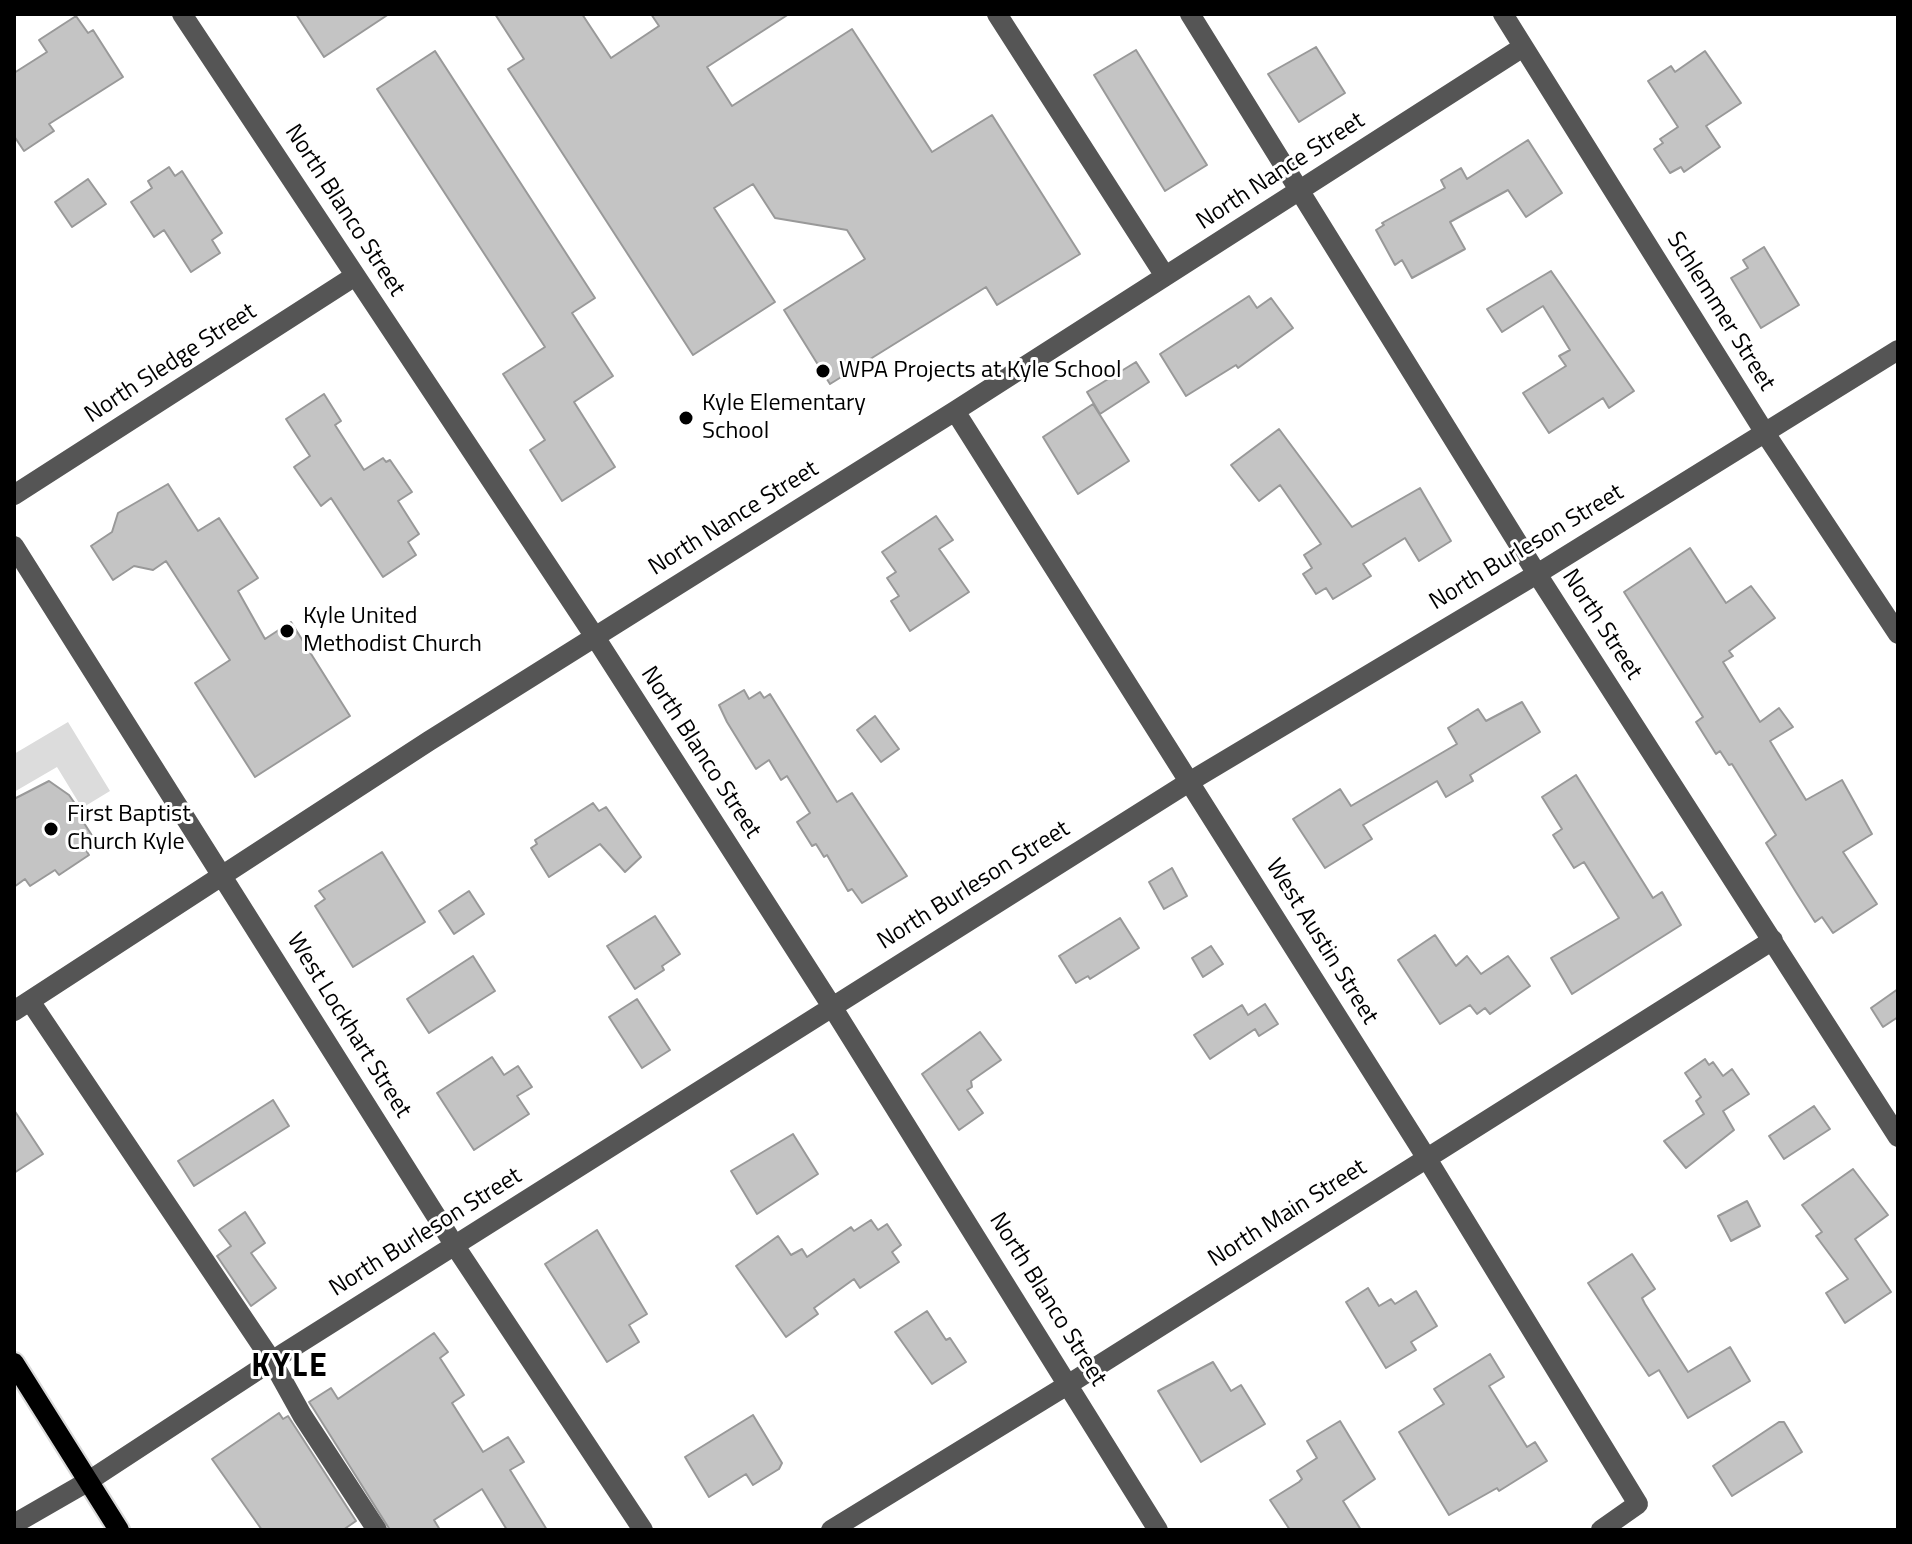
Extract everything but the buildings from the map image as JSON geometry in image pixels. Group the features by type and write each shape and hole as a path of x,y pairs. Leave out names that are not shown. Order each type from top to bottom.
{"main road":[{"path":"14,1363 119,1530"}],"street":[{"name":"North Blanco Street","path":"182,14 595,637 831,1005 1158,1530"},
{"path":"997,14 1165,276"},
{"name":"North Street","path":"1190,14 1537,574 1898,1137"},
{"name":"Schlemmer Street","path":"1503,14 1765,433 1898,634"},
{"name":"North Nance Street","path":"22,1006 222,874 955,411 1523,47"},
{"name":"North Sledge Street","path":"14,495 355,276"},
{"name":"North Burleson Street","path":"14,1524 87,1482 831,1005 1189,782 1537,574 1898,350"},
{"name":"West Austin Street","path":"955,411 1426,1157 1638,1504 1601,1530"},
{"name":"West Lockhart Street","path":"14,546 455,1246 643,1530"},
{"name":"North Main Street","path":"831,1530 1069,1384 1773,940"},
{"path":"22,1006 272,1361 302,1415 377,1530"}],"shaded area":[{"path":"68,722 110,791 82,808 57,767 14,792 14,754"}],"place":[{"name":"WPA Projects at Kyle School","path":"823,371"},
{"name":"Kyle Elementary School","path":"686,418"},
{"name":"Kyle United Methodist Church","path":"287,631"},
{"name":"First Baptist Church Kyle","path":"51,829"}],"district":[{"name":"KYLE","path":"290,1368"}]}
